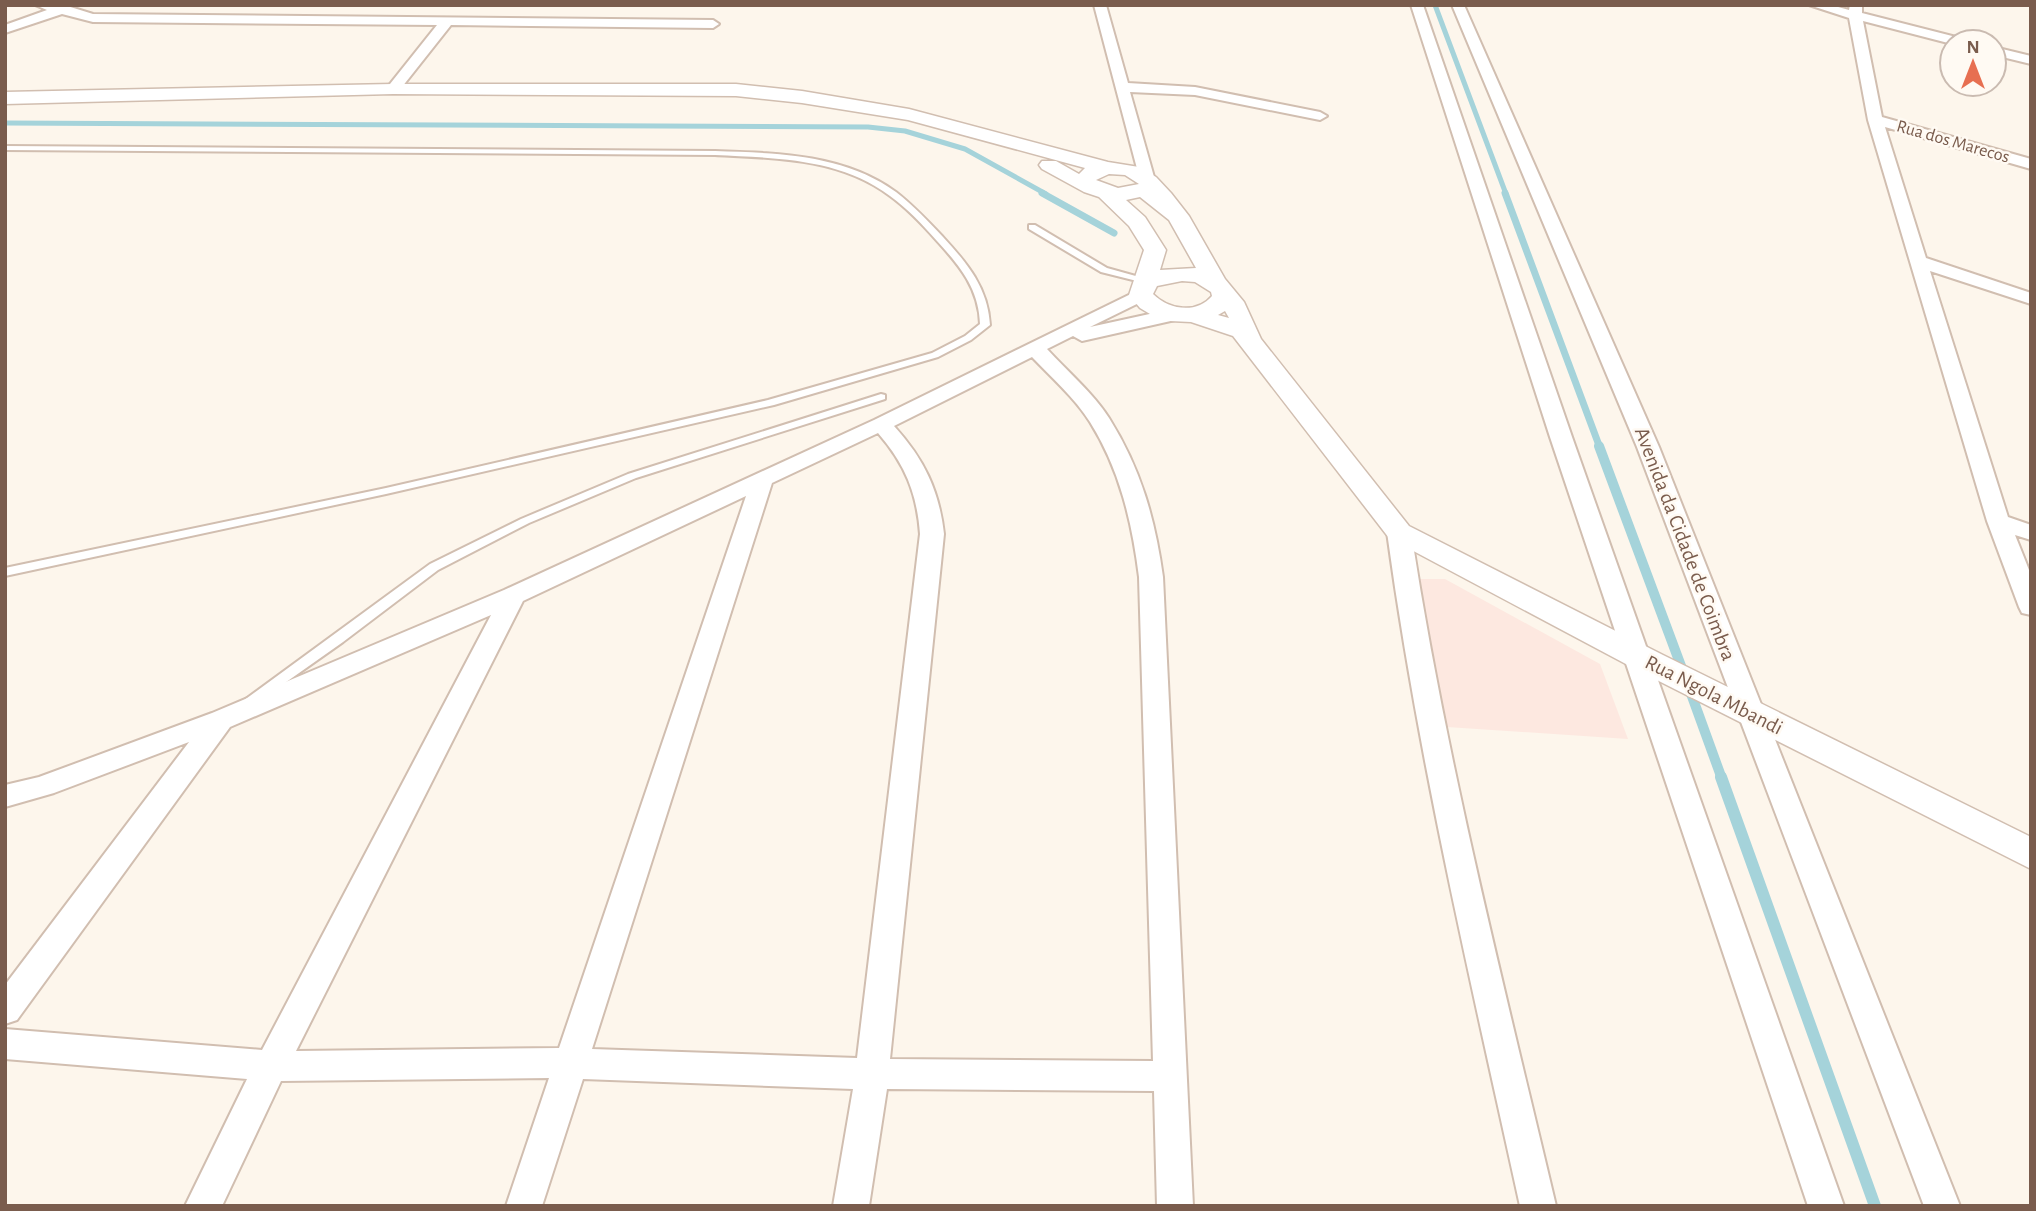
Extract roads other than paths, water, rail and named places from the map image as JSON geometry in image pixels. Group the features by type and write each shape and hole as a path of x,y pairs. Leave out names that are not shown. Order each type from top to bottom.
{"street":[{"path":"41,5 66,8 93,18 713,24"},
{"path":"1100,5 1146,177 1178,216 1268,367"},
{"path":"1418,5 1643,659 1826,1206"},
{"name":"Avenida da Cidade de Coimbra","path":"1458,5 1648,447 1942,1206"},
{"path":"1815,5 1856,10 1938,35"},
{"path":"5,29 66,8"},
{"path":"1856,10 1875,120 1921,262 1998,521 2031,607"},
{"path":"393,89 446,23"},
{"path":"2008,54 2031,60"},
{"path":"1122,86 1195,91 1320,116"},
{"path":"5,98 393,89 736,90 815,99 909,115 1146,177"},
{"path":"909,115 1005,146 1050,165 1099,191 1127,194 1143,189 1178,216"},
{"name":"Rua dos Marecos","path":"1875,120 2031,164"},
{"path":"1135,141 1114,168 1087,176 1086,184 1099,191 1137,222 1154,250 1143,288 1153,307 1242,331 1399,532 1408,604 1433,744 1538,1206"},
{"path":"1921,262 2031,299"},
{"path":"5,796 44,786 221,720 513,596 761,481 881,411 1044,345 1156,278 1194,275 1219,287 1224,297 1215,309 1044,345"},
{"path":"1044,345 1099,419 1132,485 1143,526 1151,577 1175,1206"},
{"path":"851,1206 872,1074 932,534 929,498 919,472 881,411"},
{"path":"524,1206 761,481"},
{"path":"1998,521 2031,533"},
{"name":"Rua Ngola Mbandi","path":"1399,532 1752,715 2031,853"},
{"path":"202,1206 271,1066 513,596"},
{"path":"5,1010 221,720"},
{"path":"5,1044 271,1066 571,1063 872,1074 1171,1076"}],"lane":[{"path":"5,148 715,153 788,156 821,161 873,180 914,210 967,268 985,305 985,325 968,338 935,355 770,403 386,491 5,572"},
{"path":"1032,228 1104,270 1143,288"},
{"path":"221,720 339,639 434,567 525,521 632,476 881,411"}],"waterway":[{"path":"1435,5 1506,194"},
{"path":"5,123 868,127 905,131 965,149 1046,194"},
{"path":"1042,193 1114,233"},
{"path":"1505,193 1600,448"},
{"path":"1599,446 1684,674"},
{"path":"1689,688 1722,779"},
{"path":"1721,777 1875,1206"}]}
